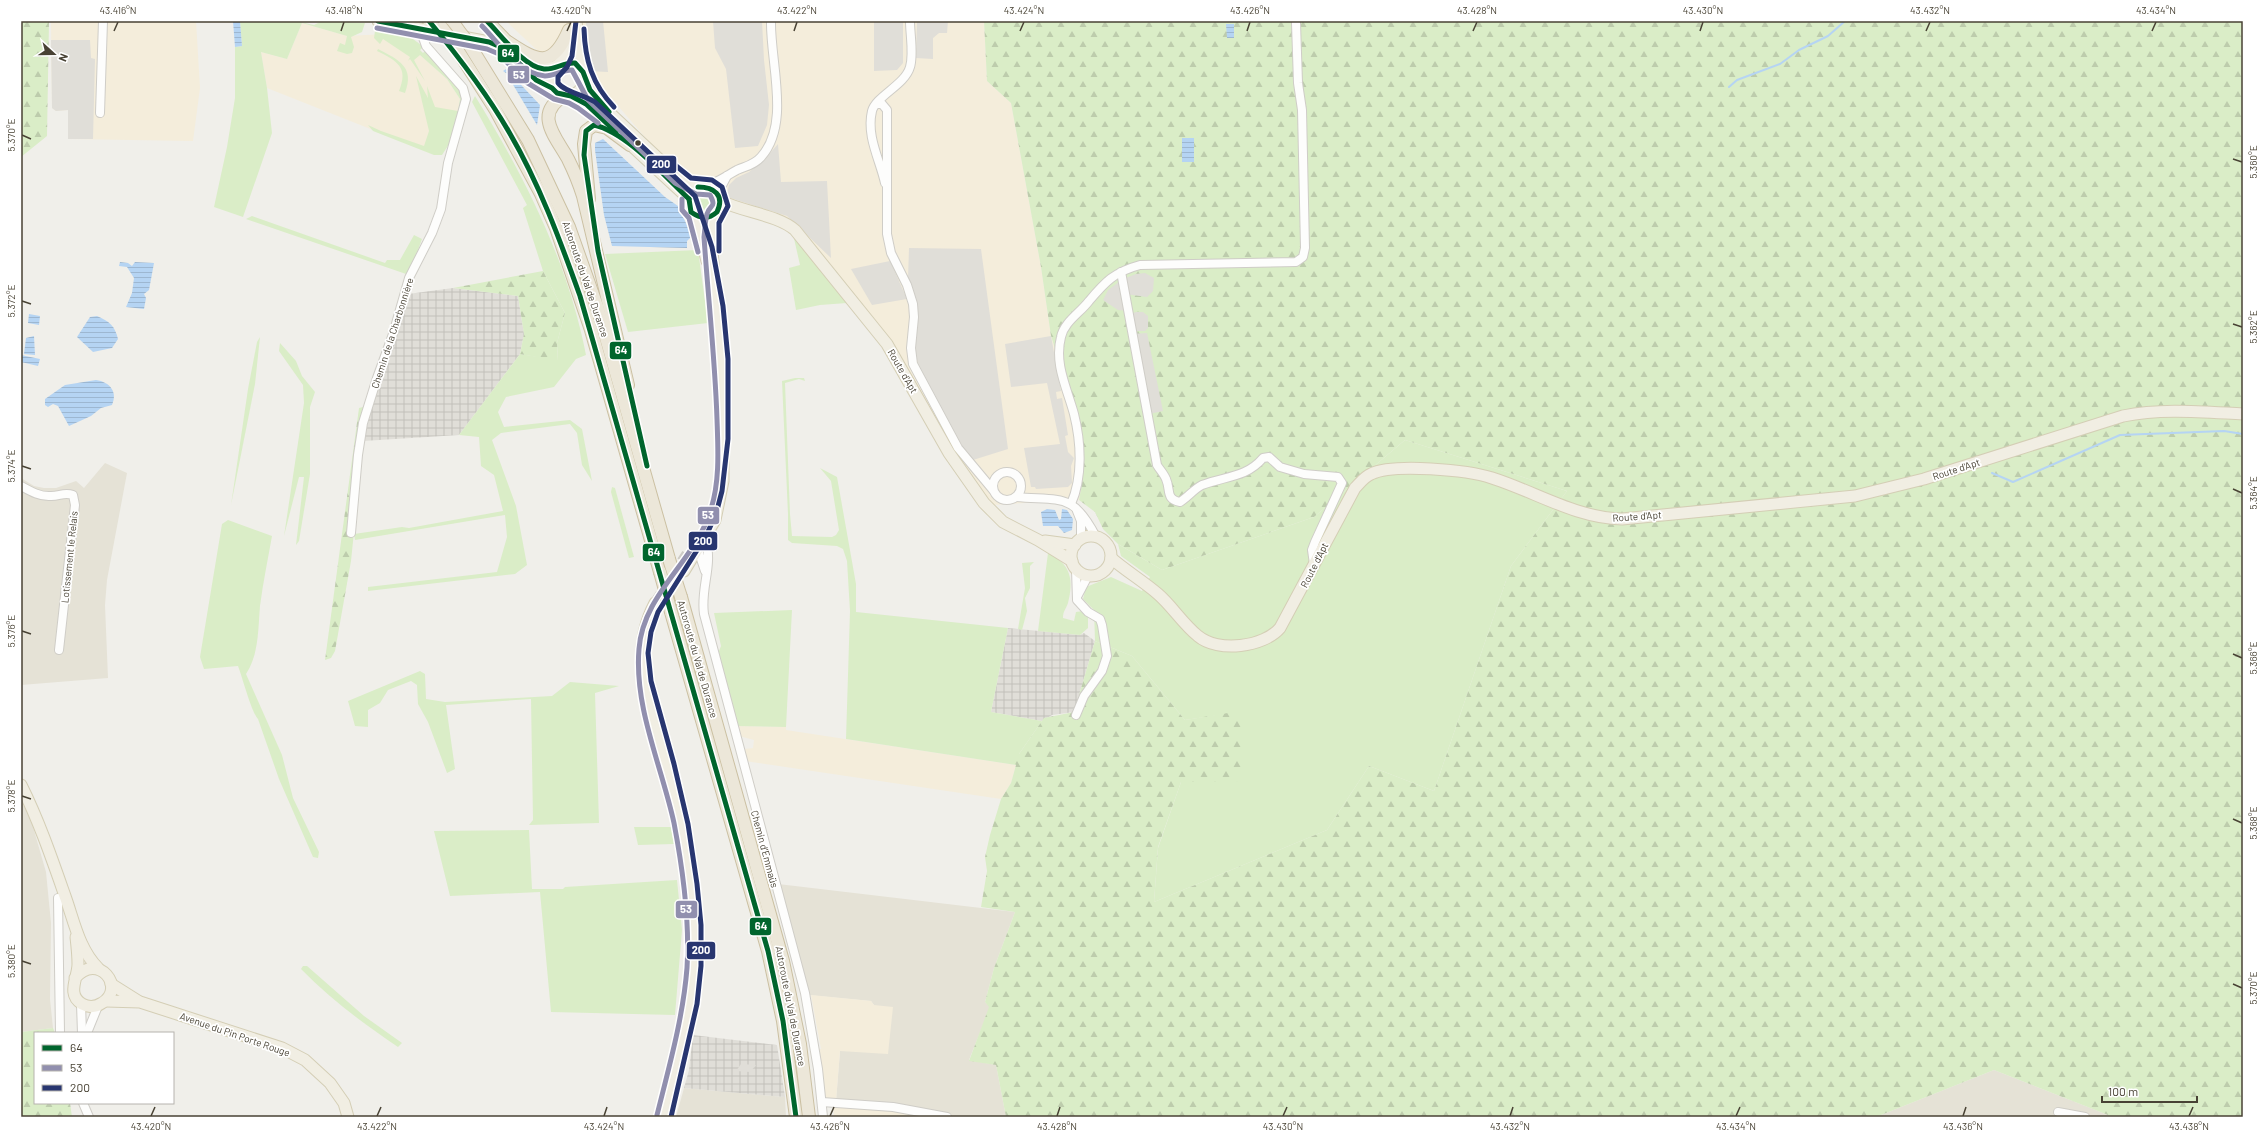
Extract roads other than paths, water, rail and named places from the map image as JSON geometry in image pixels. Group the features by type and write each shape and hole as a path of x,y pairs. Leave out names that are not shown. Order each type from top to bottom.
{"highway":[{"path":"487,21 530,65"},
{"path":"508,42 531,57 541,59 557,52 572,24"},
{"name":"Autoroute du Val de Durance","path":"440,28 467,41 528,140 569,227 597,306 681,597 783,961 800,1044 809,1117"},
{"name":"Autoroute du Val de Durance","path":"440,28 495,109 541,194 564,250 591,330 768,952 785,1033 796,1117"},
{"path":"567,96 550,108 548,121 580,187 600,265 668,555"},
{"path":"600,265 590,205 584,135 588,128 598,124 607,128 630,145"}],"main road":[{"path":"378,21 440,28"},
{"path":"399,21 440,28 484,40 503,48 530,76 552,88 557,93 567,96 592,109 689,199"},
{"path":"552,88 550,81 568,41 572,24"},
{"path":"567,96 582,89 582,72 572,24"},
{"path":"514,58 540,69 568,62 582,72 590,90 605,108 677,176 701,186 715,189 720,197 719,211 714,215 704,218 695,215"},
{"path":"701,186 694,190 689,199 689,208 695,215 705,248 715,299"},
{"name":"Route d'Apt","path":"720,197 756,214 786,223 804,240 887,344 949,453 984,503 1003,522 1038,540 1074,565"},
{"name":"Route d'Apt","path":"714,215 734,213 756,214"},
{"path":"692,553 705,539 718,513 724,481 723,391 711,237 714,215"},
{"path":"684,571 709,516 715,492 720,457 723,391"},
{"name":"Route d'Apt","path":"1111,558 1164,600 1199,637 1214,644 1246,645 1260,642 1275,633 1294,605 1314,564 1355,488 1364,479 1379,471 1419,469 1469,472 1492,478 1591,516 1622,519 1855,496 1924,479 2122,416 2144,412 2182,411 2243,414"},
{"path":"1086,537 1096,537 1104,541 1109,547 1111,558 1107,568 1102,572 1088,576 1081,573 1074,565 1072,553 1078,542 1086,537"},
{"name":"Route d'Apt","path":"1038,540 1062,545 1078,542"},
{"name":"Route d'Apt","path":"1102,572 1123,574 1144,584"},
{"path":"656,606 649,629 646,651 647,670 656,723 681,824 688,870 693,935 692,986 664,1117"},
{"path":"21,785 25,803 52,858 76,929 88,957 98,968 106,973 111,984 111,992 102,1003 91,1007 81,1004 76,998 74,983 78,966 76,929"},
{"path":"74,983 85,969 98,968"},
{"name":"Avenue du Pin Porte Rouge","path":"111,984 140,1002 282,1048 305,1060 330,1083 344,1103 348,1117"},
{"name":"Avenue du Pin Porte Rouge","path":"102,1003 140,1002"}],"street":[{"path":"741,168 762,147 772,122 772,84 766,21"},
{"path":"701,186 714,184 741,168 752,165 761,157 774,132 777,108 771,21"},
{"path":"887,193 874,147 872,116 874,108 877,104 894,88 910,68 910,21"},
{"path":"100,113 104,23"},
{"path":"1078,542 1081,521 1073,505 1078,482 1078,434 1060,369 1061,337 1067,324 1090,301 1100,287 1121,272 1140,265 1296,262 1303,257 1305,248 1302,110 1298,83 1296,23"},
{"name":"Chemin de la Charbonnière","path":"351,532 358,455 364,423 376,378 393,334 409,278 432,233 441,209 448,163 466,94 463,88 426,46 440,28"},
{"path":"894,88 887,110 888,243 893,258 909,291 915,314 911,348 913,364 958,448 993,490 995,495 1008,501 1016,497 1055,500 1073,505 1083,514 1096,537"},
{"path":"877,104 882,104 887,110"},
{"path":"874,147 881,149 888,142"},
{"path":"720,197 727,176"},
{"path":"1121,272 1157,465 1165,478 1168,496 1173,500 1180,502 1203,485 1248,472 1255,468 1263,458 1269,457 1280,467 1304,474 1338,477 1342,483 1314,542 1312,550 1314,564"},
{"path":"977,472 986,476 1007,472 1016,475 1021,488 1036,499"},
{"path":"993,490 993,482 999,474"},
{"name":"Lotissement le Relais","path":"21,486 35,494 51,496 65,493 72,495 75,505 59,650"},
{"path":"1016,497 1021,488"},
{"path":"705,539 709,554 705,582"},
{"path":"692,553 704,566 705,582"},
{"path":"1074,565 1077,600 1088,612 1100,619 1106,656 1102,671 1084,696 1076,715"},
{"path":"1077,600 1081,586 1088,576"},
{"name":"Chemin d'Emmaüs","path":"705,582 703,599 704,614 805,993 823,1117"},
{"path":"58,898 58,989 60,1032"},
{"path":"58,989 74,983"},
{"path":"88,1032 102,1003"},
{"path":"81,1004 82,1032"},
{"path":"822,1102 893,1107 947,1117"},
{"path":"83,1104 88,1117"},
{"path":"2058,1112 2085,1117"}],"water":[{"path":"233,21 240,21 242,46 235,47"},
{"path":"1226,24 1234,24 1234,38 1227,38"},
{"path":"506,69 540,105 537,125 506,73 503,71"},
{"path":"1182,138 1194,138 1194,162 1182,162"},
{"path":"603,139 665,197 678,206 692,236 687,241 687,248 612,246 604,215 595,150 595,143"},
{"path":"120,262 128,263 132,266 135,262 154,263 149,290 144,294 146,298 144,309 126,307 132,293 134,278 127,267 119,266"},
{"path":"29,314 40,316 39,325 28,323"},
{"path":"97,316 111,324 118,339 112,348 93,352 77,337 90,317"},
{"path":"34,336 35,355 24,354 26,338"},
{"path":"21,355 40,359 38,366 21,362"},
{"path":"96,380 109,385 112,388 114,400 112,405 101,408 91,416 69,426 58,406 53,404 48,407 45,405 45,399 65,385"},
{"path":"1047,509 1055,510 1059,520 1061,519 1062,509 1067,510 1073,519 1072,530 1064,533 1058,526 1043,526 1041,512"}],"waterway":[{"path":"1729,87 1737,80 1780,64 1799,50 1828,36 1845,21"},
{"path":"1992,473 2013,482 2120,435 2224,431 2243,434"}],"tunnel":[{"path":"655,603 687,554"}]}
